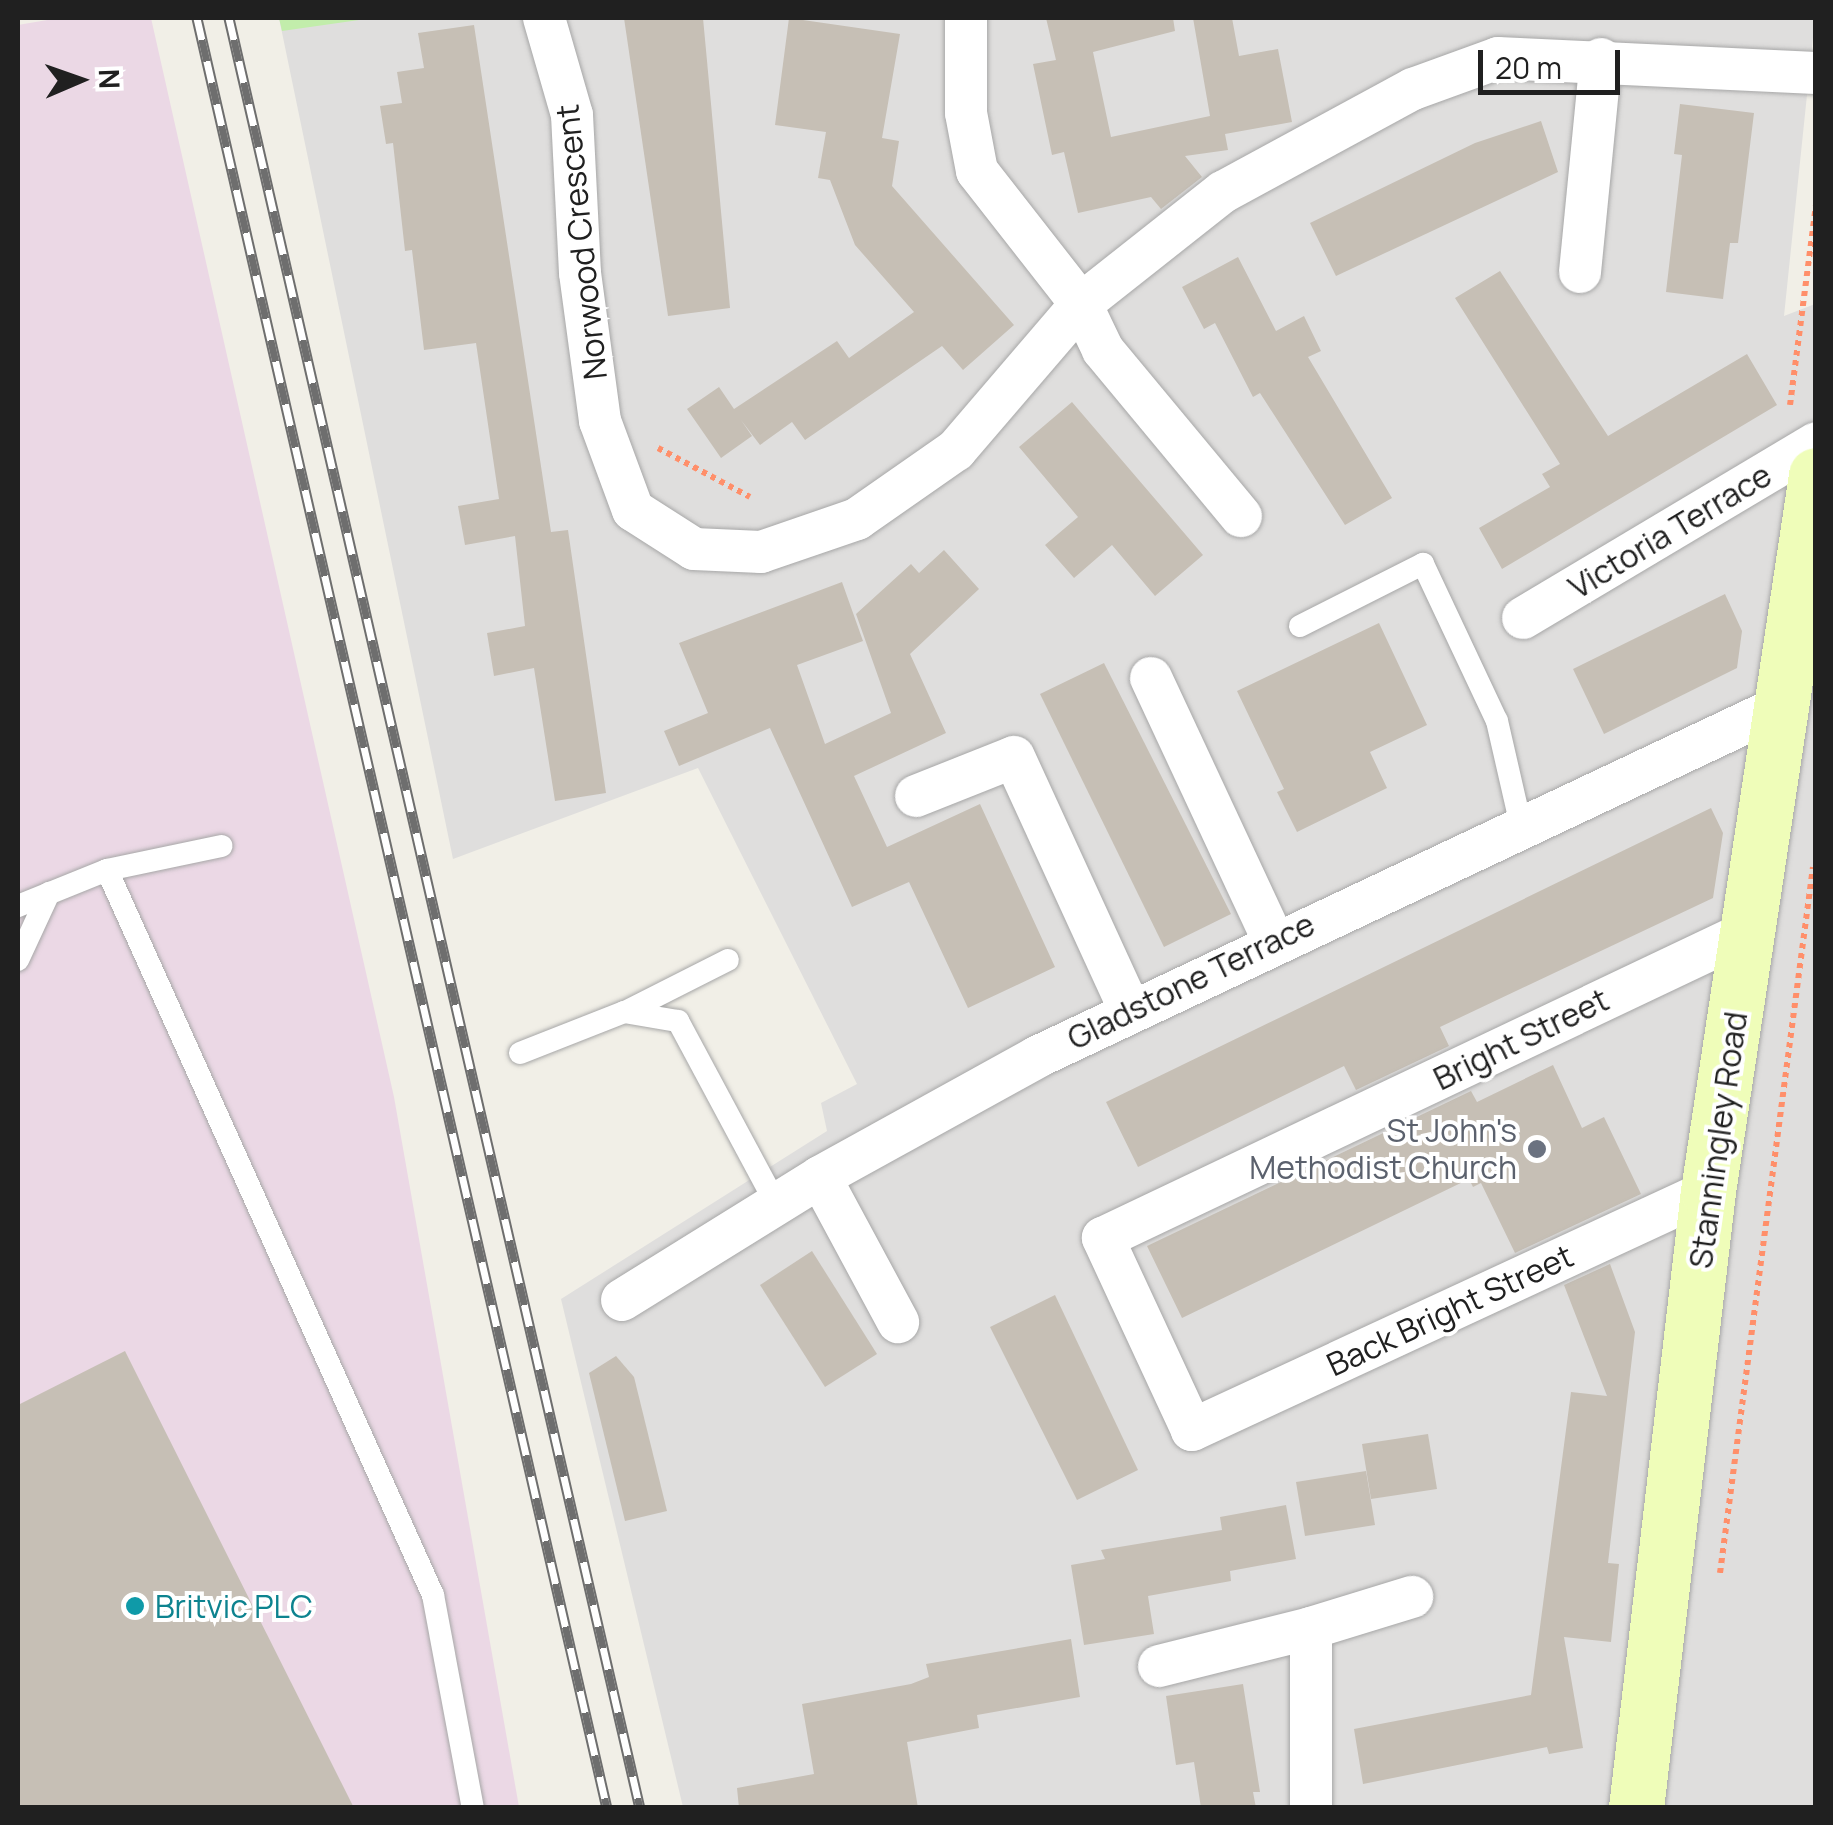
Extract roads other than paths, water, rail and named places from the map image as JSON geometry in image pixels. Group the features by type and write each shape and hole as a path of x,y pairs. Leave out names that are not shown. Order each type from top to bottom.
{"main road":[{"name":"Stanningley Road","path":"1636,1808 1708,1190 1816,475"}],"street":[{"name":"Norwood Crescent","path":"544,18 572,115 580,273 600,421 633,510 694,549 761,552 857,519 956,450 1081,304 1223,192 1413,89 1498,58 1601,59 1816,73"},
{"path":"966,18 966,113 977,171 1081,304 1103,350 1241,516"},
{"path":"1580,272 1601,59"},
{"name":"Victoria Terrace","path":"1524,618 1816,443"},
{"path":"1151,678 1274,940"},
{"name":"Gladstone Terrace","path":"622,1300 820,1176 1130,1010 1783,705"},
{"path":"916,796 1014,758 1130,1010"},
{"name":"Bright Street","path":"1192,1430 1103,1238 1750,930"},
{"path":"820,1176 898,1322"},
{"name":"Back Bright Street","path":"1192,1430 1708,1190"},
{"path":"1160,1666 1412,1598"},
{"path":"1310,1808 1311,1628"}],"lane":[{"path":"1300,626 1424,564 1497,721 1521,826"},
{"path":"18,906 107,870 222,846"},
{"path":"107,870 433,1594 472,1808"},
{"path":"18,960 49,893"},
{"path":"520,1054 624,1012 728,960"},
{"path":"624,1012 678,1021 776,1204"}],"railway":[{"path":"197,18 607,1808"},
{"path":"229,18 640,1808"}],"place":[{"name":"St John's Methodist Church","path":"1537,1149"},
{"name":"Britvic PLC","path":"135,1606"}]}
